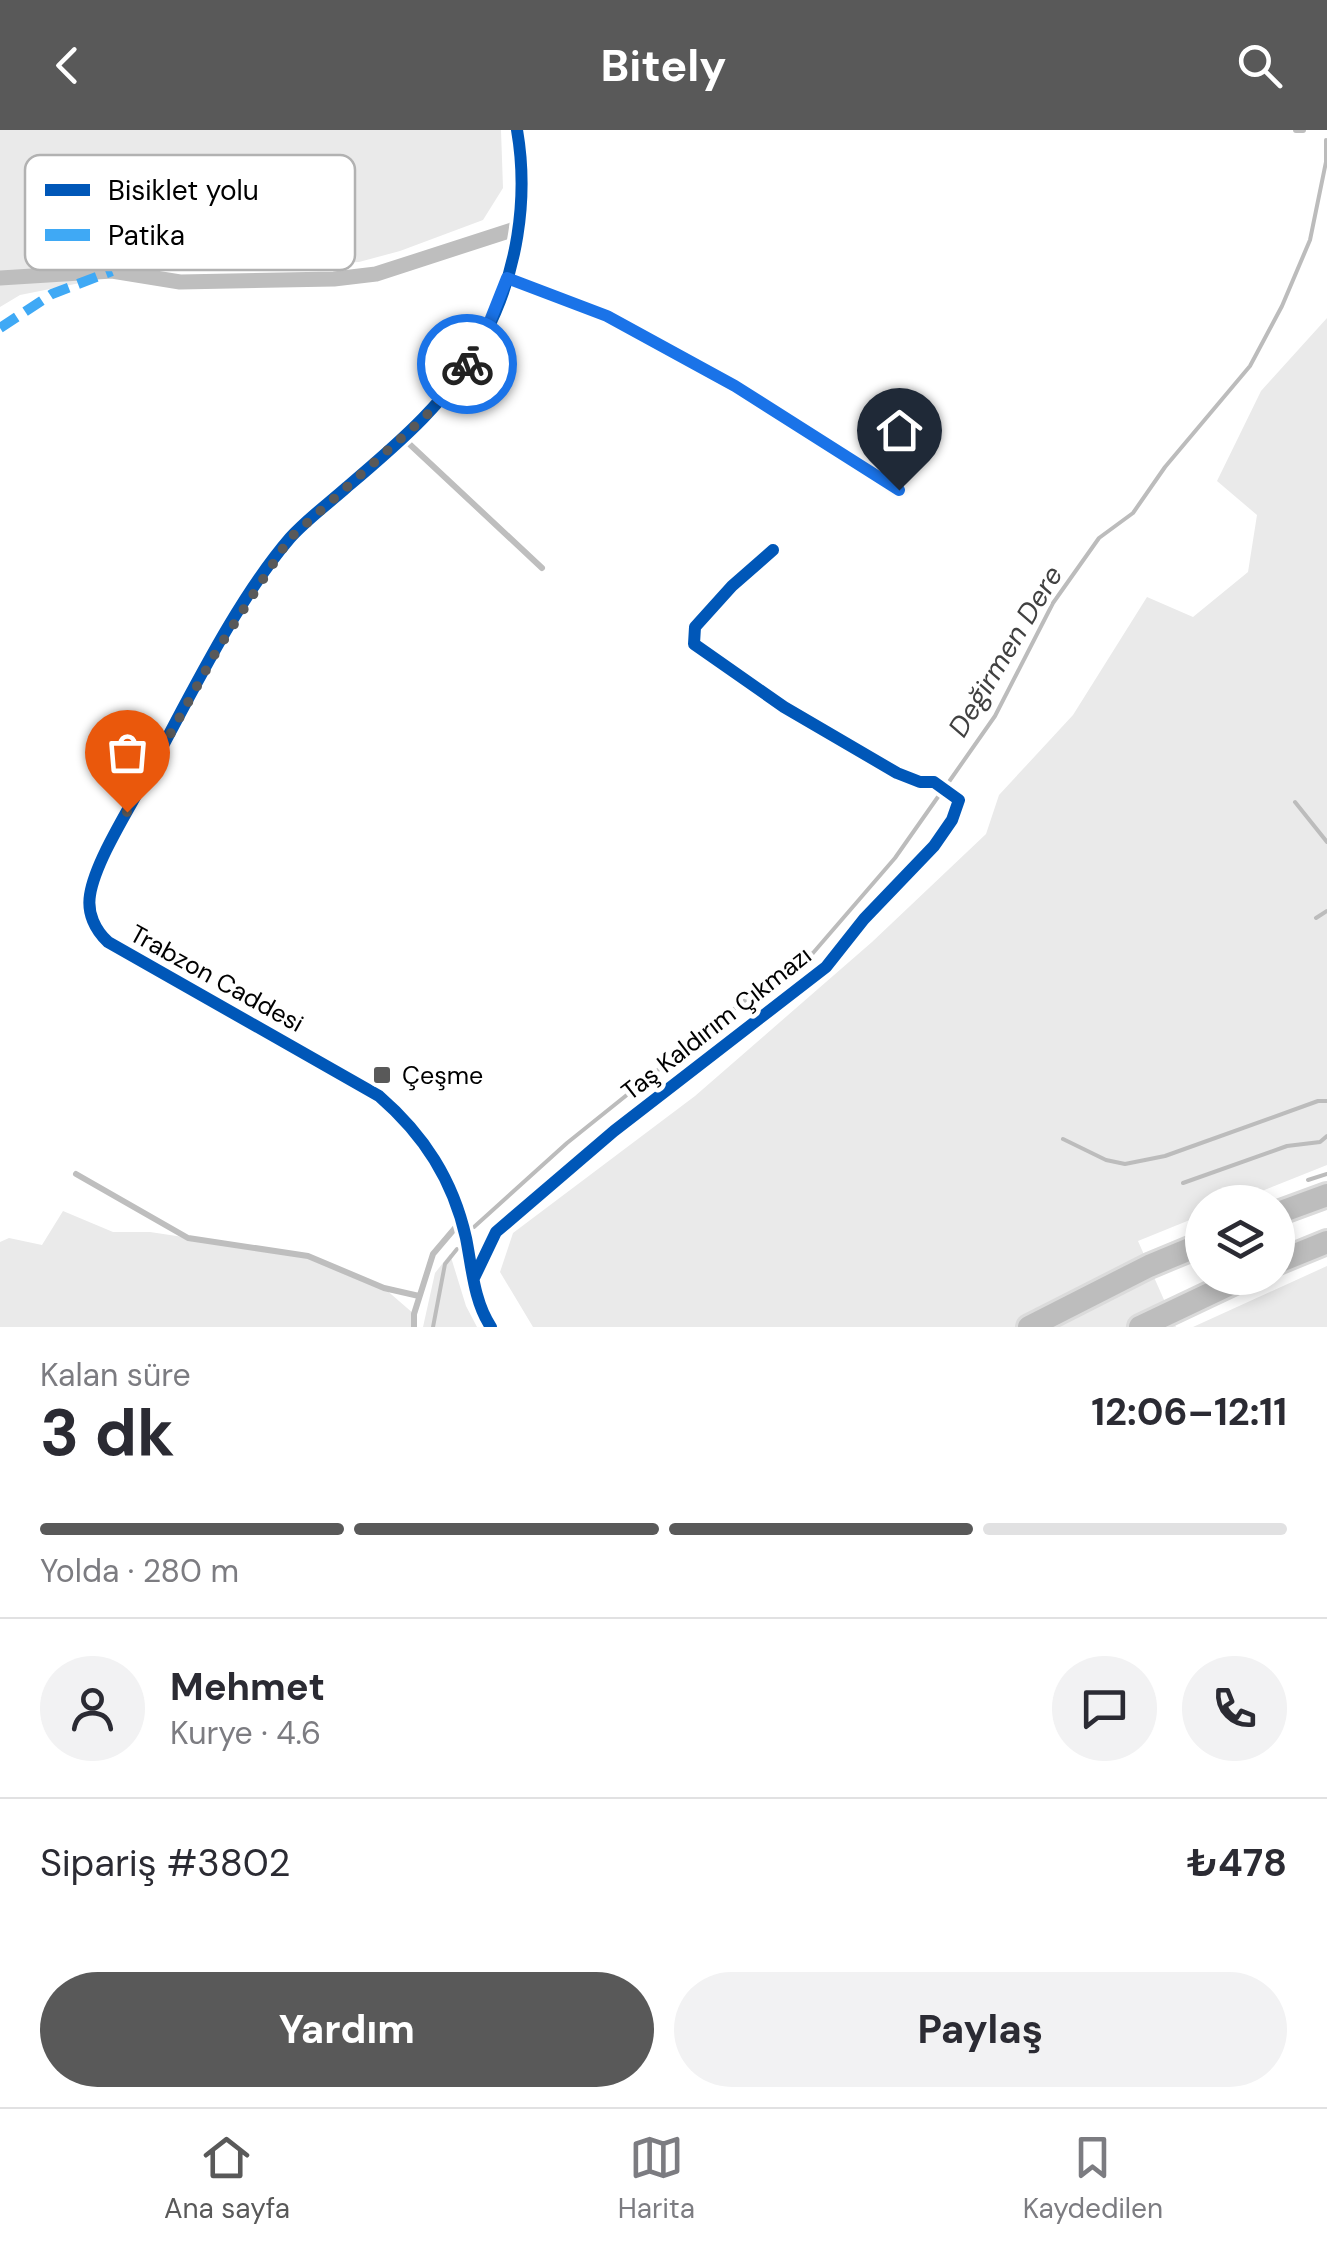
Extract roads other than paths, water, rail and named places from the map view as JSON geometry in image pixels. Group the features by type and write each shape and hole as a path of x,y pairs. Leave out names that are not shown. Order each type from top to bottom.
{"highway":[{"path":"1295,1207 1327,1195"},
{"path":"1295,1255 1327,1242"},
{"path":"1029,1327 1185,1251"},
{"path":"1140,1327 1206,1295"}],"street":[{"name":"Trabzon Caddesi","path":"491,1327 480,1305 462,1220 450,1190 412,1124 379,1096 108,942 95,926 89,904 94,880 127,812 216,652 278,553 302,526 404,438 449,390 484,336 507,278 518,228 522,163 517,130"},
{"path":"0,278 112,271 180,282 334,279 376,274 518,228"},
{"name":"Taş Kaldırım Çıkmazı","path":"474,1278 496,1232 614,1131 826,967 864,919 934,846 952,820 959,800 937,784 920,782 881,763 784,707 694,644 695,627 732,586 774,550"}],"lane":[{"path":"507,278 607,316 735,386 899,490"},
{"path":"404,438 542,568"},
{"path":"76,1174 188,1238 308,1256 384,1288 420,1296"},
{"path":"414,1327 433,1254 462,1220"}],"waterway":[{"name":"Değirmen Dere","path":"946,786 995,716 1053,603 1099,538 1133,513 1165,467 1250,366 1282,306 1310,240 1326,162 1326,140"},
{"name":"Değirmen Dere","path":"474,1227 567,1143 744,1001 813,953 895,858 940,794"},
{"path":"1295,802 1327,842"},
{"path":"1316,918 1327,911"},
{"path":"1063,1139 1106,1160 1125,1164 1165,1156 1327,1101"},
{"path":"1183,1183 1287,1146 1320,1142 1327,1136"},
{"path":"1308,1180 1327,1174"},
{"name":"Değirmen Dere","path":"433,1327 445,1264 457,1249"}],"place":[{"name":"Çeşme","path":"382,1075"}]}
